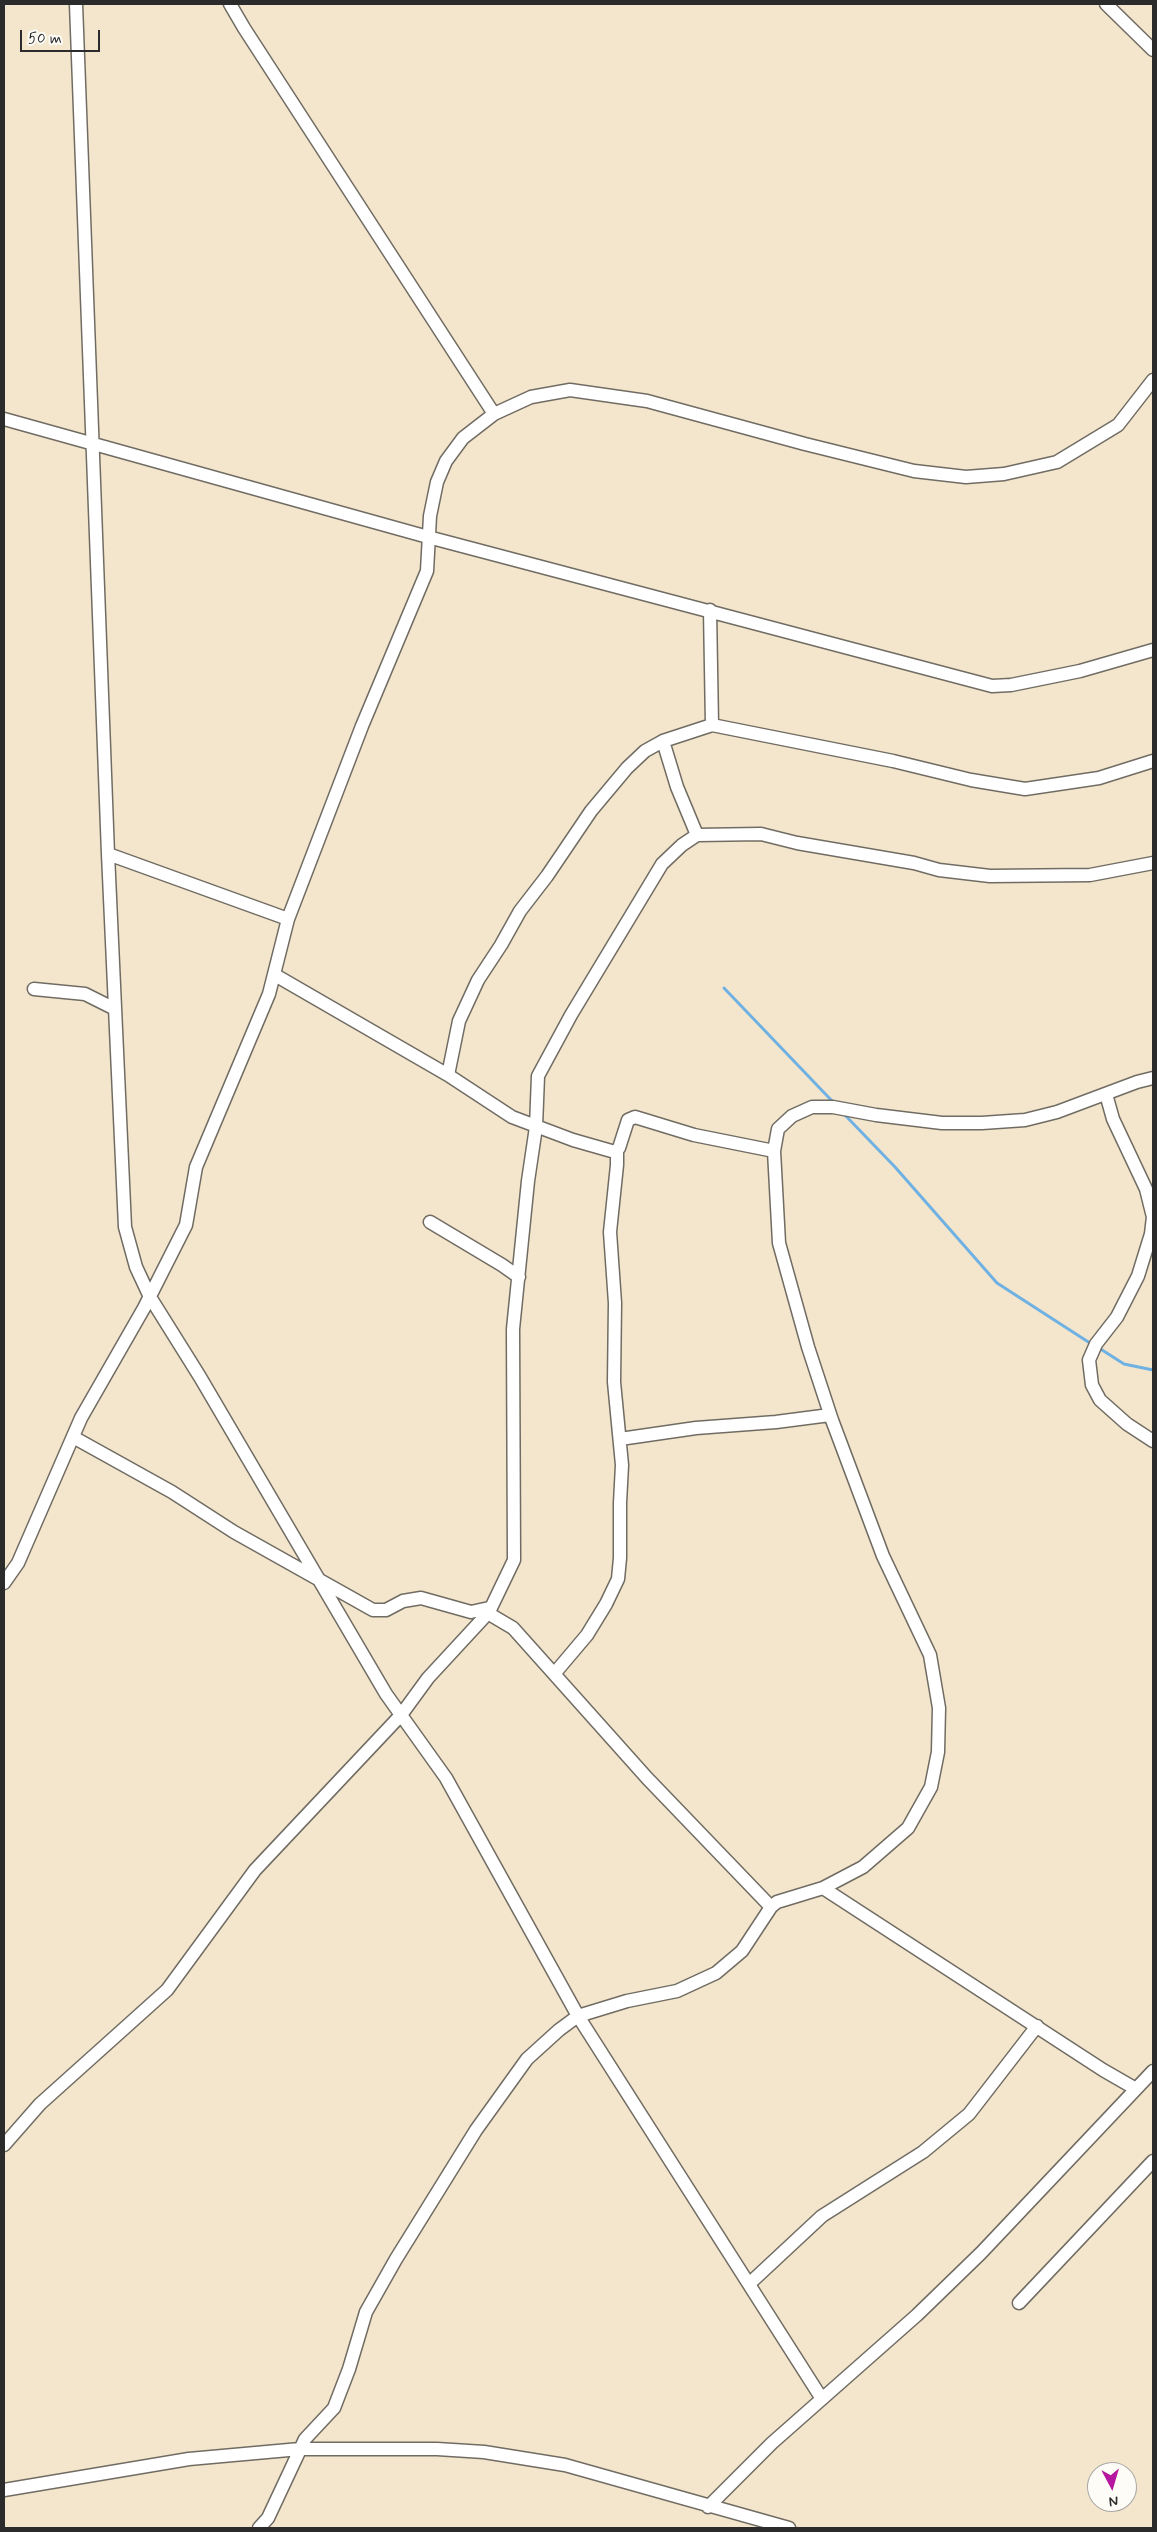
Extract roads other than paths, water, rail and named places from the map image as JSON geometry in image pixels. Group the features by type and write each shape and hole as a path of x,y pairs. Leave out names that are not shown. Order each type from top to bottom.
{"street":[{"path":"76,4 108,854 125,1227 136,1267 150,1297 200,1377 386,1694 446,1778 578,2016 822,2399"},
{"path":"230,4 494,414"},
{"path":"1106,4 1153,50"},
{"path":"4,1583 18,1564 81,1418 150,1297 186,1225 196,1167 238,1071 275,974 288,919 362,726 427,571 428,537 437,482 446,461 463,438 494,414 531,397 570,390 646,401 914,471 966,477 1004,474 1057,462 1118,426 1153,380"},
{"path":"4,419 428,537 710,610 846,649 992,686 1011,685 1080,671 1153,650"},
{"path":"710,610 712,725"},
{"path":"448,1076 459,1021 478,980 501,945 520,910 548,876 591,811 627,768 645,752 664,741 712,725 893,761 971,780 1025,789 1099,778 1153,761"},
{"path":"664,741 677,788 697,835"},
{"path":"4,2145 40,2104 167,1990 255,1870 401,1715 428,1678 489,1610 514,1560 513,1329 528,1181 536,1127 538,1076 662,864 682,845 697,835 760,834 797,844 914,863 939,870 990,876 1090,875 1153,864"},
{"path":"108,854 288,919"},
{"path":"275,974 448,1076 512,1117 536,1127 612,1152 616,1150"},
{"path":"34,989 85,994 115,1009"},
{"path":"259,2528 268,2518 305,2439 334,2408 349,2369 366,2312 438,2188 476,2130 527,2059 559,2030 578,2016 627,2002 677,1991 716,1973 742,1951 770,1907 786,1899 823,1888 863,1867 908,1828 931,1787 938,1752 939,1717 930,1655 883,1556 830,1415 808,1348 779,1243 774,1152 778,1129 792,1116 812,1107 833,1107 876,1116 942,1122 982,1123 1025,1120 1057,1112 1153,1078"},
{"path":"1106,1094 1114,1119 1146,1189 1153,1217 1151,1234 1138,1276 1117,1317 1096,1344 1089,1360 1092,1385 1100,1400 1127,1424 1153,1441"},
{"path":"554,1674 587,1635 606,1604 618,1579 622,1465 614,1382 615,1303 610,1232 617,1166 616,1150 628,1120 635,1117 694,1135 774,1152"},
{"path":"430,1222 502,1265 518,1277"},
{"path":"620,1439 696,1428 776,1422 830,1415"},
{"path":"73,1438 149,1478 234,1532 373,1610 386,1610 403,1601 421,1598 472,1612 489,1610 513,1628 647,1778 770,1907"},
{"path":"823,1888 1103,2070 1136,2089"},
{"path":"749,2284 822,2216 923,2152 968,2114 1037,2026"},
{"path":"708,2507 772,2443 917,2315 981,2253 1153,2071"},
{"path":"1019,2303 1153,2161"},
{"path":"4,2490 189,2459 300,2449 380,2447 484,2452 565,2465 708,2507 789,2528"}],"waterway":[{"path":"724,988 834,1103"},
{"path":"843,1113 895,1167 997,1283 1093,1345"},
{"path":"1099,1348 1124,1364 1153,1370"}]}
